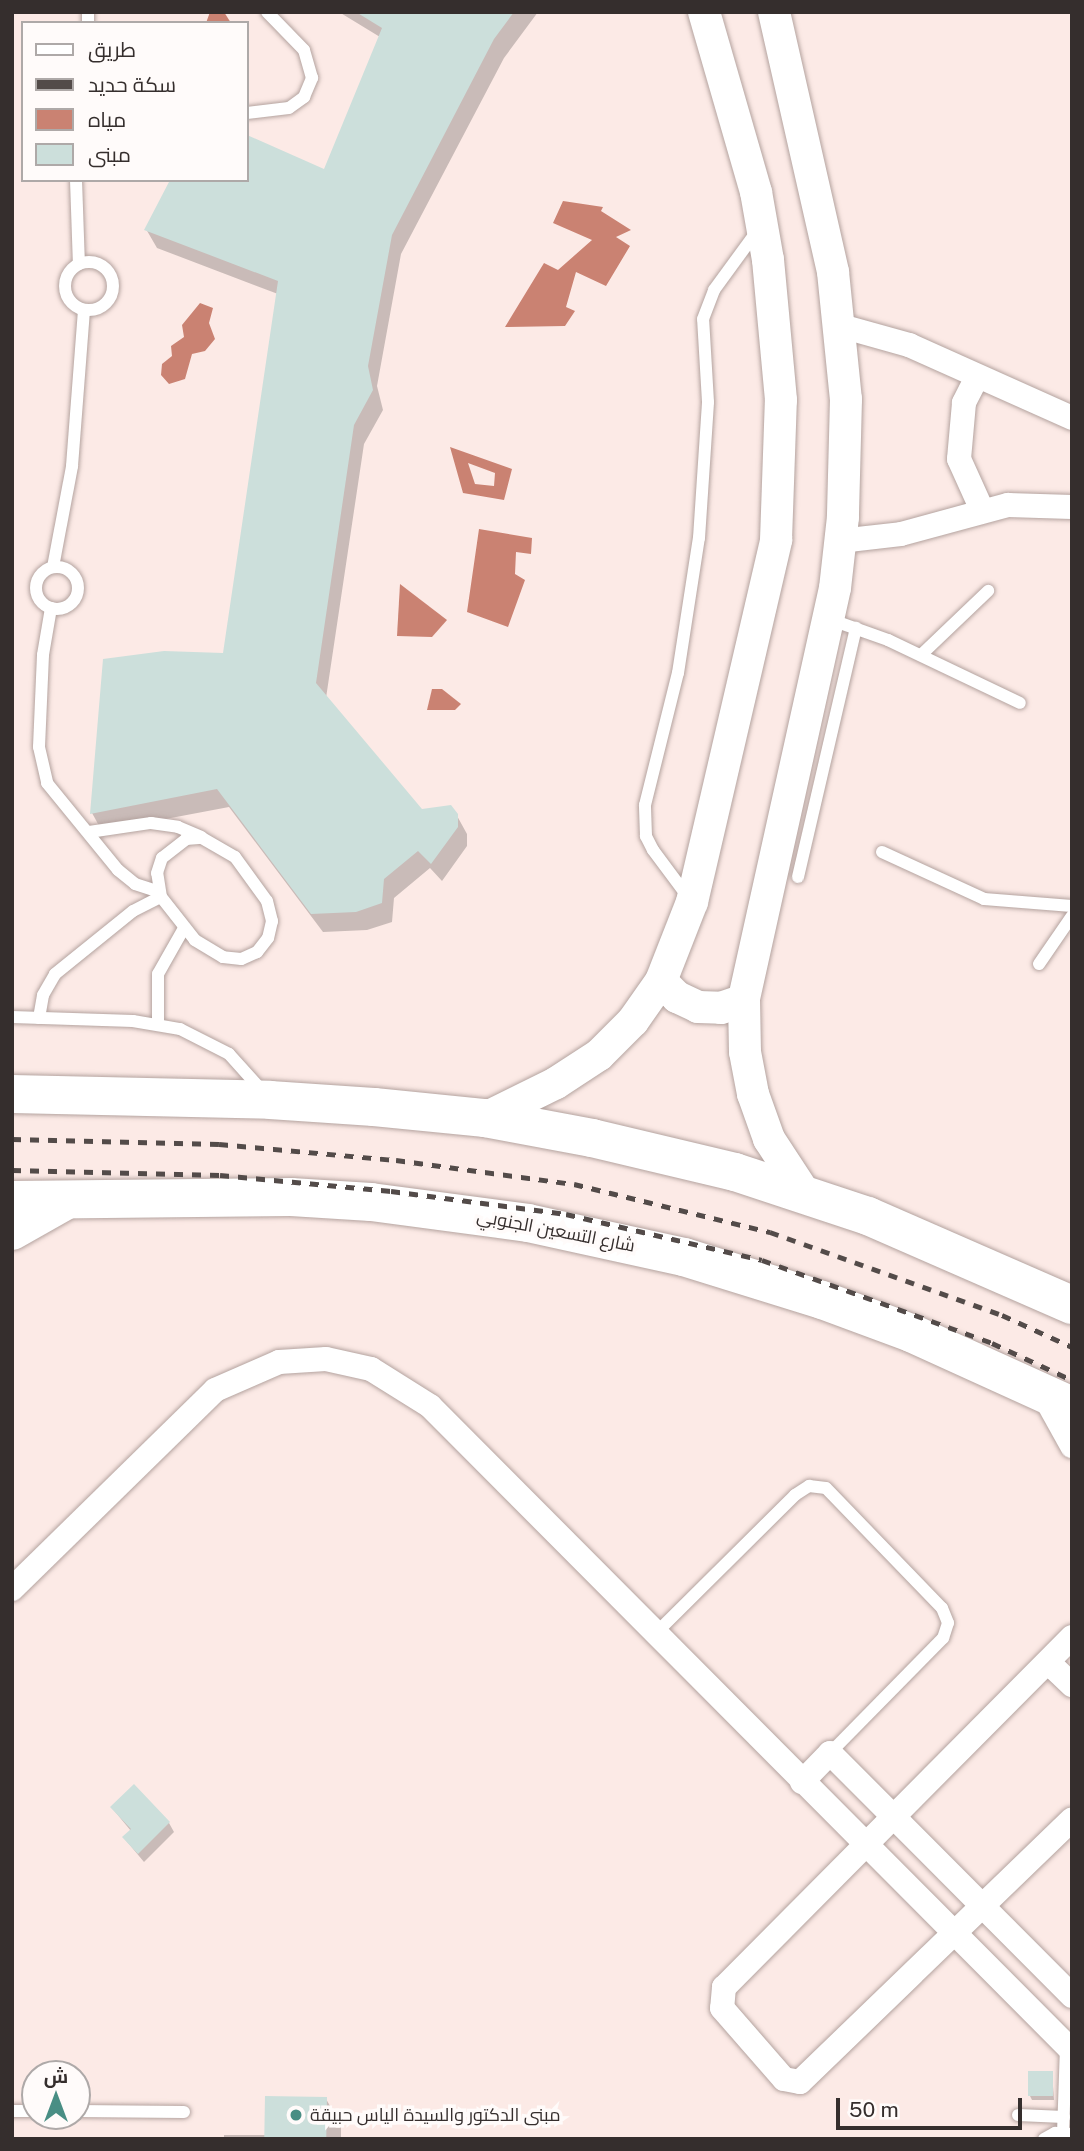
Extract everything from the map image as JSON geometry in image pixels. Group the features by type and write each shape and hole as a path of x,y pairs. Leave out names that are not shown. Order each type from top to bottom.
{"main road":[{"path":"12,1094 270,1100 485,1118 664,1153 805,1194 868,1216 1064,1295"},
{"name":"شارع التسعين الجنوبي","path":"12,1200 211,1196 370,1202 607,1238 723,1268 836,1305 1057,1399"},
{"path":"12,1231 68,1200"}],"street":[{"path":"485,1118 556,1083 599,1055 633,1021 661,981 692,902 776,540 781,400 777,330 762,225 704,12"},
{"path":"774,12 841,326 846,399 840,541 842,624 744,1000 745,1052 753,1094 769,1139 805,1194"},
{"path":"841,326 909,345 1072,418"},
{"path":"977,377 962,412 960,459 982,510"},
{"path":"840,541 901,534 982,510 1035,504 1072,508"},
{"path":"661,981 677,997 698,1007 722,1008 744,1000"},
{"path":"12,1589 215,1390 257,1368 326,1359 371,1369 430,1406 954,1936 1024,2005 1070,2045"},
{"path":"1057,1399 1072,1446"},
{"path":"1072,1637 1049,1663 864,1845 720,1997 722,2008 784,2079 800,2082 1072,1819"},
{"path":"1049,1663 1072,1685"},
{"path":"802,1782 830,1753 1072,1996"},
{"path":"1024,2005 1051,1975"}],"lane":[{"path":"248,113 289,108 304,97 312,78 304,50 267,12"},
{"path":"76,182 79,264"},
{"path":"692,902 653,850 646,836 645,805 678,673 699,538 708,402 703,319 714,290 762,225"},
{"path":"79,264 100,266 114,283 110,299 99,309 84,310 71,303 64,289 67,274 79,264"},
{"path":"51,608 37,592 37,581 53,567 72,466 84,310"},
{"path":"51,608 71,604 78,583 74,574 53,567"},
{"path":"921,655 988,590"},
{"path":"51,608 43,655 42,765 57,799 89,832 124,875 160,894"},
{"path":"798,877 842,624 921,655 1020,703"},
{"path":"89,832 152,822 178,827 221,846 248,870 267,901 272,921 263,945 241,959 208,949 184,929 160,894 157,873 162,858 187,839 202,838"},
{"path":"882,852 984,898 1072,906"},
{"path":"38,1018 43,995 55,974 132,911 160,894"},
{"path":"1039,964 1072,916"},
{"path":"158,1024 158,974 184,929"},
{"path":"12,1017 158,1024 180,1029 229,1054 270,1100"},
{"path":"656,1633 795,1495 809,1486 826,1488 942,1608 948,1623 943,1638 830,1753"},
{"path":"1044,2139 1067,2134 1064,2117 1070,2045"},
{"path":"91,2111 184,2112"},
{"path":"1018,2115 1064,2117"}],"water":[{"path":"210,12 224,12 230,21 207,21"},
{"path":"563,201 603,207 601,211 631,230 616,237 630,246 606,286 576,272 566,307 575,311 565,326 505,327 544,263 558,270 592,240 553,223"},
{"path":"200,303 213,308 209,323 215,339 205,351 192,354 185,379 169,384 161,375 162,364 172,356 171,346 184,337 182,325"},
{"path":"450,447 512,469 504,500 463,493","holes":["468,463 495,473 494,486 475,484"]},
{"path":"479,529 532,538 531,554 516,552 515,574 525,580 508,627 467,612"},
{"path":"400,584 447,620 432,637 397,636"},
{"path":"432,689 442,689 461,704 455,710 427,710"}],"building":[{"path":"356,12 514,12 494,39 392,235 368,366 373,390 354,425 316,683 422,809 451,805 458,814 458,827 431,864 418,851 384,879 382,903 356,912 311,914 217,789 90,814 103,659 164,651 223,653 278,281 144,230 169,182 248,182 248,135 324,169 382,28"},
{"path":"134,1784 170,1822 138,1854 122,1837 131,1829 110,1807"},
{"path":"1028,2071 1053,2071 1053,2096 1028,2096"},
{"name":"مبنى الدكتور والسيدة الياس حبيقة","path":"265,2096 327,2097 326,2139 264,2139"}],"railway":[{"path":"12,1139 219,1144 396,1160 574,1184 770,1232 1002,1315 1072,1347"},
{"path":"12,1170 220,1175 391,1191 566,1214 762,1260 992,1343 1072,1380"}],"place":[{"name":"مبنى الدكتور والسيدة الياس حبيقة","path":"296,2115"}]}
